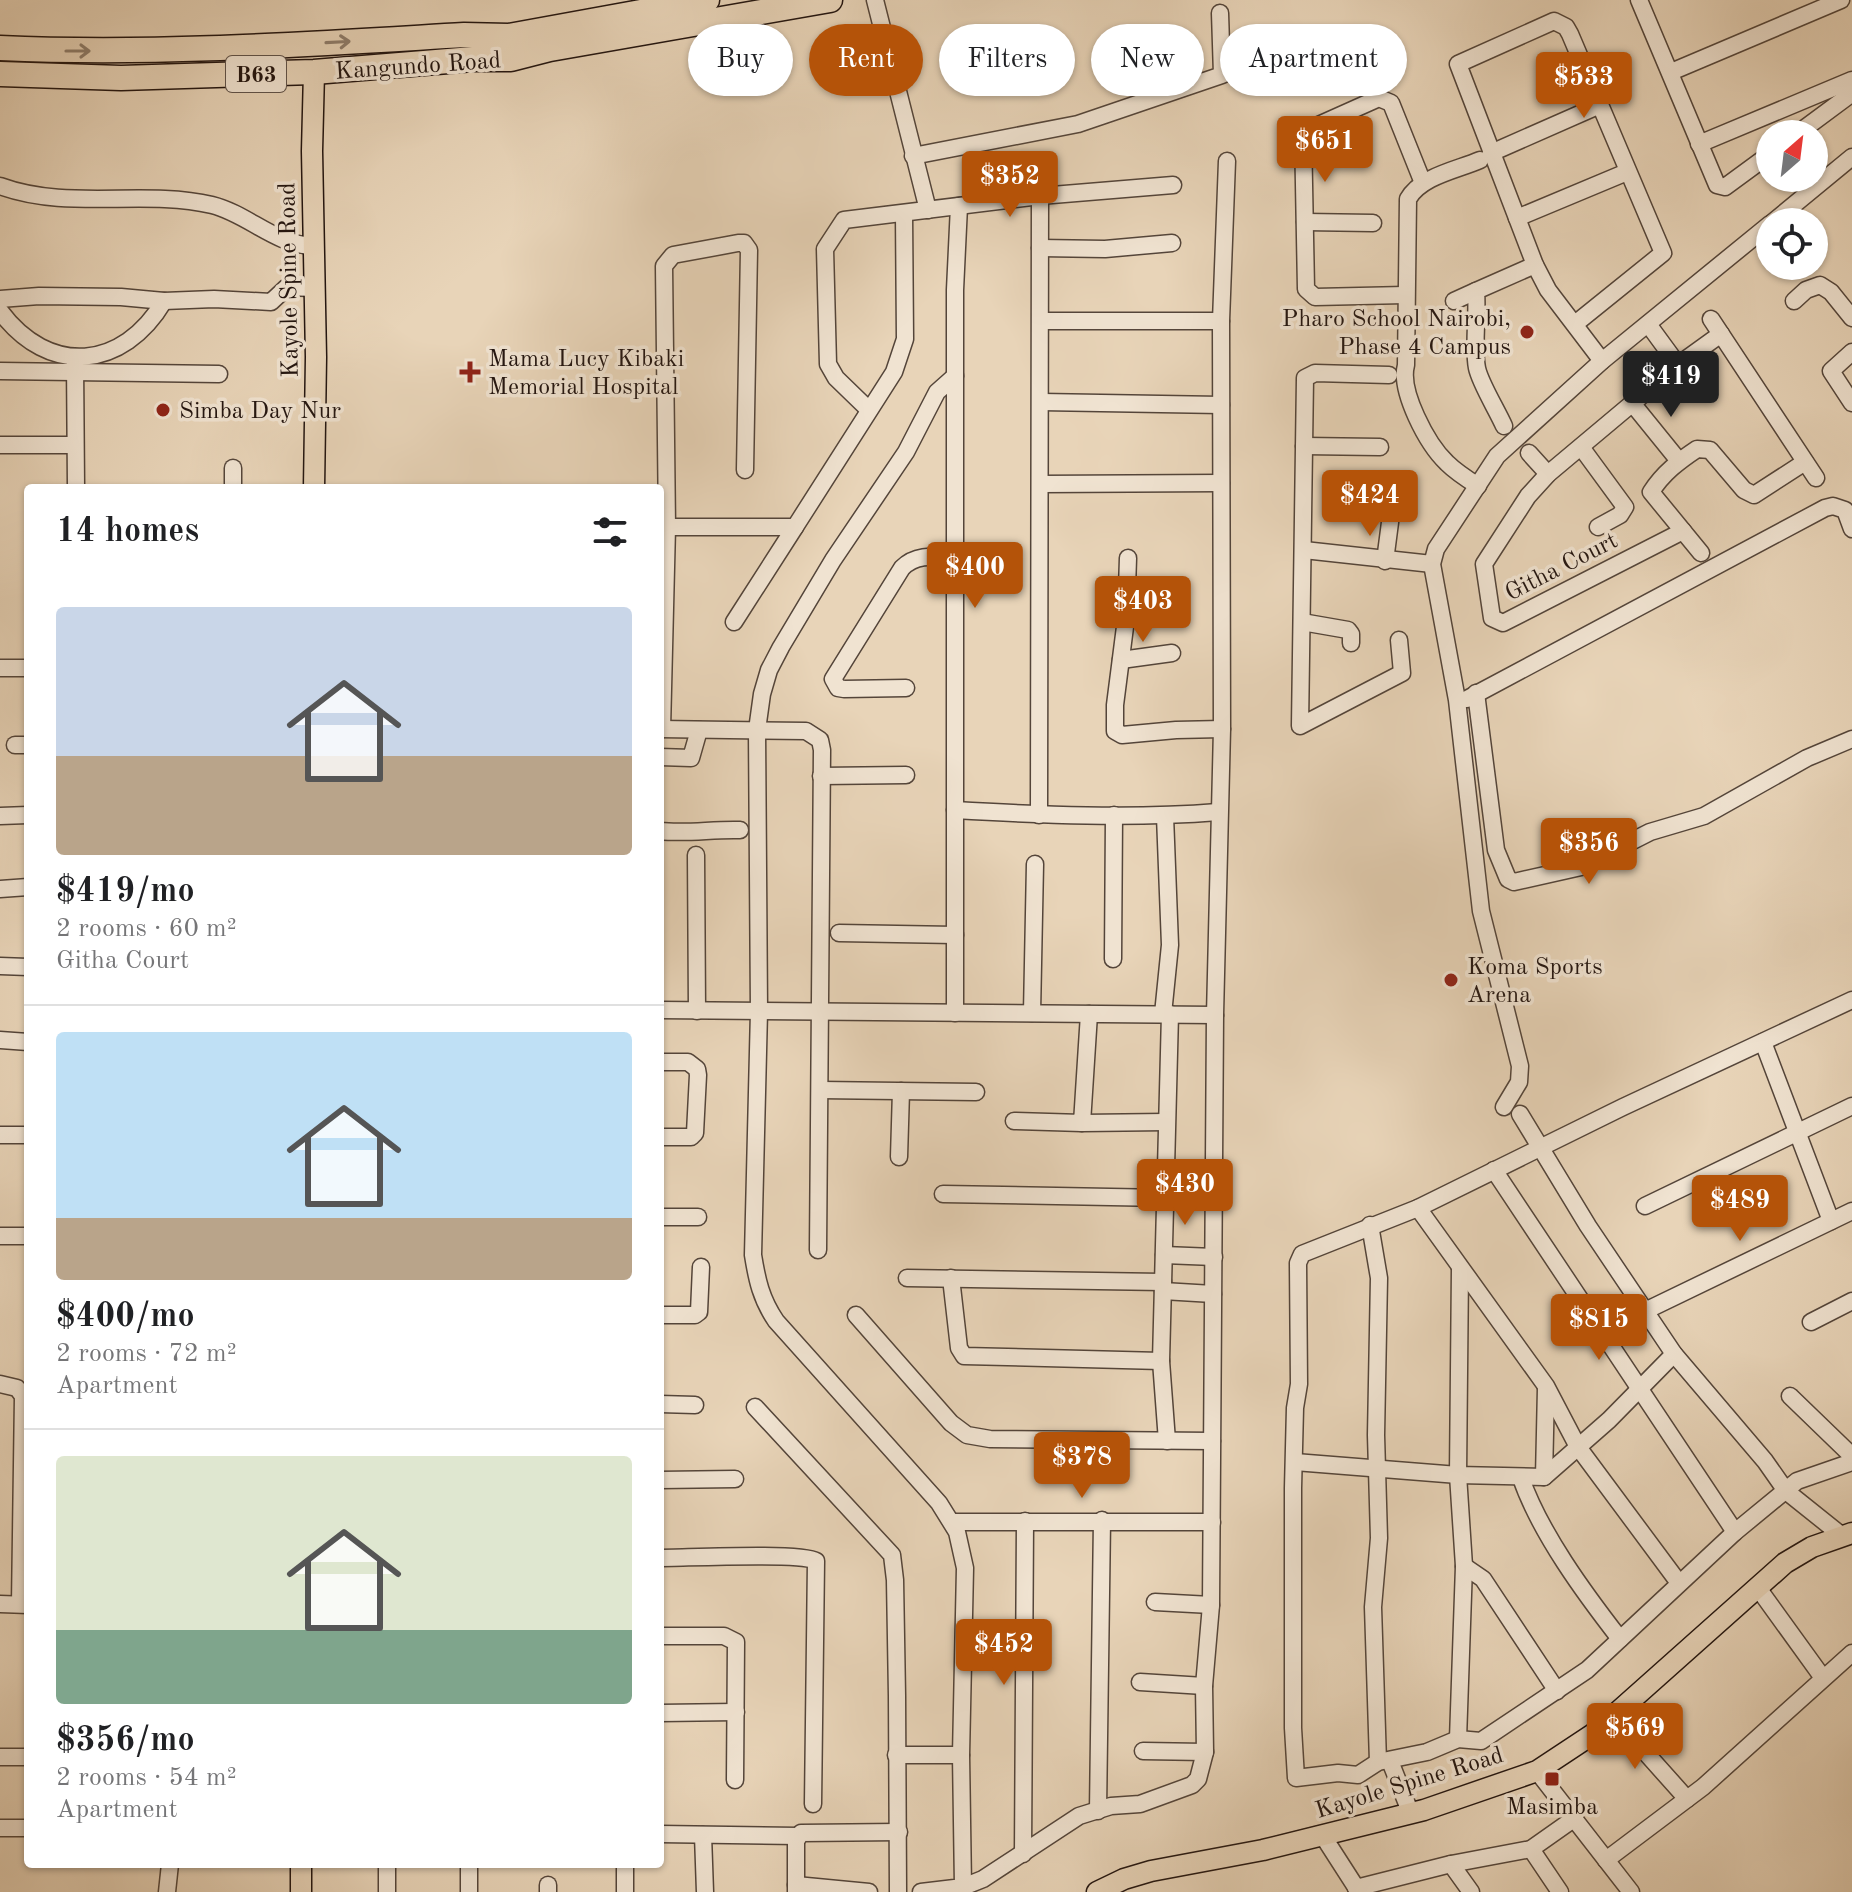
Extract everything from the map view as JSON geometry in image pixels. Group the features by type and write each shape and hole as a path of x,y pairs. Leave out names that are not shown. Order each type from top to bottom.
{"highway":[{"name":"Kangundo Road","path":"0,48 144,50 464,35 509,36 707,0"},
{"name":"Kangundo Road","path":"0,74 121,78 314,72 473,59 511,59 550,49 830,0"}],"main road":[{"name":"Kayole Spine Road","path":"314,72 314,484"},
{"name":"Kayole Spine Road","path":"1097,1892 1151,1871 1323,1836 1411,1814 1537,1771 1593,1734 1785,1563 1812,1547 1847,1534"},
{"path":"301,1868 301,1892"}],"street":[{"path":"875,0 928,210"},
{"path":"1639,0 1720,187 1725,187 1756,164"},
{"path":"1671,72 1841,0"},
{"path":"913,156 1078,124 1222,75 1220,13"},
{"path":"1575,324 1663,253 1570,34 1561,23 1554,21 1468,57 1460,61 1458,67 1486,157 1517,218 1535,265 1548,290 1602,361"},
{"path":"1699,144 1849,91"},
{"path":"1814,120 1849,91"},
{"path":"1405,295 1315,297 1306,289 1303,132 1379,98 1391,103 1423,183"},
{"path":"1478,486 1453,468 1437,451 1408,395 1403,376 1406,365 1408,199 1413,190 1423,183 1600,105"},
{"path":"1789,208 1852,157"},
{"path":"921,1892 964,1890 1079,1816 1111,1806 1140,1804 1192,1785 1198,1779 1205,1752 1204,1686 1211,1605 1215,1015 1222,729 1221,321 1227,161"},
{"path":"1517,218 1627,172"},
{"path":"869,410 836,378 828,364 825,249 844,220 1040,196 1173,185"},
{"path":"0,186 46,198 173,199 213,205 241,215 285,242 313,246"},
{"path":"1039,815 1040,196"},
{"path":"955,1013 955,290 959,206"},
{"path":"734,622 894,372 905,339 904,214"},
{"path":"1305,222 1373,223"},
{"path":"1756,235 1602,361 1497,456 1441,537 1432,564 1457,700 1481,911 1520,1066 1512,1111 1674,1354 1765,1461 1786,1491 1847,1534"},
{"path":"664,628 667,527 664,266 673,255 738,243 744,243 749,250 745,470"},
{"path":"1040,248 1105,249 1172,243"},
{"path":"1454,301 1535,265"},
{"path":"1794,301 1806,290 1820,285 1831,292 1852,318"},
{"path":"0,299 121,297 164,301 214,299 271,302 287,287 313,288"},
{"path":"1476,291 1475,363 1504,426"},
{"path":"0,311 24,337 75,364 124,346 144,331 164,301"},
{"path":"1711,319 1816,478"},
{"path":"1041,321 1221,321"},
{"path":"1648,324 1678,365"},
{"name":"Githa Court","path":"1683,531 1503,623 1492,618 1484,564 1528,496 1548,474 1632,403 1721,334"},
{"path":"1852,352 1831,371 1852,403"},
{"path":"75,364 76,484"},
{"path":"0,371 75,364 219,374"},
{"path":"1389,375 1315,373 1305,378 1300,726 1402,673 1399,640"},
{"path":"955,376 937,392 906,452 833,560 781,647 769,670 762,694 757,730 759,1011 753,1255 762,1301 776,1321 907,1466 952,1522 961,1545 965,1568 961,1755 964,1890"},
{"path":"1041,402 1221,405"},
{"path":"1632,403 1679,461"},
{"path":"0,445 75,445"},
{"path":"1304,446 1380,447"},
{"path":"1581,447 1625,507 1620,515 1598,527"},
{"path":"1701,553 1651,492 1659,479 1679,461 1697,449 1710,450 1744,490 1754,495 1805,462"},
{"path":"1529,453 1548,474"},
{"path":"233,468 233,484"},
{"path":"1041,484 1221,483"},
{"path":"1457,700 1465,700 1825,508 1833,506 1845,510 1852,529"},
{"path":"1385,561 1392,507"},
{"path":"667,527 795,527"},
{"path":"1304,550 1432,564"},
{"path":"906,688 844,689 833,679 910,560 956,558"},
{"path":"1128,558 1115,731 1122,735 1222,729"},
{"path":"1302,622 1348,630 1351,643"},
{"path":"1121,660 1172,653"},
{"path":"0,668 24,668"},
{"path":"1476,693 1496,850 1508,879 1514,882 1581,867 1650,832 1704,816 1807,758 1852,739"},
{"path":"664,729 806,731 815,735 822,750 818,1250"},
{"path":"664,757 691,758 699,730"},
{"path":"821,776 906,775"},
{"path":"955,810 1039,815 1165,816 1218,812"},
{"path":"0,816 24,815"},
{"path":"1113,959 1114,815"},
{"path":"1165,816 1170,945 1161,1361 1167,1441"},
{"path":"664,831 740,830"},
{"path":"696,855 697,1011"},
{"path":"1032,1013 1035,864"},
{"path":"0,889 24,887"},
{"path":"839,933 955,935"},
{"path":"0,966 24,967"},
{"path":"1852,1000 1418,1208 1305,1252 1300,1258 1297,1309 1299,1384 1295,1408 1296,1778 1338,1773 1358,1775 1384,1762 1427,1752 1458,1739 1481,1741 1587,1670 1735,1532 1786,1491 1806,1477 1852,1462"},
{"path":"664,1010 1215,1015"},
{"path":"1082,1123 1089,1014"},
{"path":"0,1040 24,1042"},
{"path":"1763,1042 1831,1221"},
{"path":"664,1062 688,1062 694,1065 698,1075 695,1133 691,1137 664,1137"},
{"path":"820,1090 976,1092"},
{"path":"899,1157 901,1091"},
{"path":"1645,1206 1852,1106"},
{"path":"1014,1121 1166,1122"},
{"path":"0,1135 24,1135"},
{"path":"1494,1170 1735,1532"},
{"path":"943,1194 1165,1198"},
{"path":"1418,1208 1546,1386 1578,1447 1679,1583"},
{"path":"1645,1311 1852,1211"},
{"path":"664,1217 698,1217"},
{"path":"1370,1225 1379,1278 1376,1467 1379,1538 1373,1607 1384,1762 1411,1814"},
{"path":"0,1236 24,1236"},
{"path":"1164,1255 1214,1257"},
{"path":"664,1315 695,1315 699,1312 701,1267"},
{"path":"1458,1739 1464,1566 1458,1475 1460,1268"},
{"path":"907,1278 1163,1286 1213,1294"},
{"path":"951,1278 959,1348 964,1356 1161,1361"},
{"path":"1811,1322 1852,1301"},
{"path":"856,1315 951,1423 967,1435 990,1439 1212,1441"},
{"path":"1295,1462 1458,1475 1544,1477 1641,1389 1674,1354"},
{"path":"15,1386 23,1396 24,1431"},
{"path":"1544,1477 1546,1386"},
{"path":"1790,1396 1852,1456"},
{"path":"664,1404 695,1405"},
{"path":"755,1407 892,1555 897,1682 898,1892"},
{"path":"1521,1478 1530,1504 1596,1608 1620,1639"},
{"path":"664,1480 735,1479"},
{"path":"1098,1811 1102,1520"},
{"path":"1023,1854 1025,1521"},
{"path":"952,1522 1212,1522"},
{"path":"664,1558 805,1558 816,1561 813,1804"},
{"path":"1464,1566 1483,1579 1557,1691"},
{"path":"1758,1588 1823,1678"},
{"path":"1155,1602 1211,1605"},
{"path":"0,1604 24,1605"},
{"path":"664,1636 724,1636 734,1639 737,1646 735,1780"},
{"path":"1606,1860 1687,1799 1852,1653"},
{"path":"1140,1682 1204,1686"},
{"path":"664,1713 736,1712"},
{"path":"1613,1716 1687,1799"},
{"path":"1143,1751 1205,1752"},
{"path":"896,1755 961,1755"},
{"path":"0,1757 24,1757"},
{"path":"1537,1771 1631,1892"},
{"path":"1323,1836 1358,1890 1451,1864 1531,1849 1575,1818"},
{"path":"0,1828 24,1828"},
{"path":"664,1834 798,1836 805,1832 899,1832"},
{"path":"703,1835 705,1892"},
{"path":"798,1836 796,1888 869,1892"},
{"path":"1531,1849 1560,1892"},
{"path":"1451,1864 1471,1892"},
{"path":"167,1892 170,1868"},
{"path":"387,1868 387,1892"},
{"path":"469,1868 469,1892"},
{"path":"625,1868 625,1892"}],"place":[{"name":"Pharo School Nairobi, Phase 4 Campus","path":"1527,332"},
{"name":"Mama Lucy Kibaki Memorial Hospital","path":"470,372"},
{"name":"Simba Day Nur","path":"163,410"},
{"name":"Koma Sports Arena","path":"1451,980"},
{"name":"Masimba","path":"1552,1779"}]}
